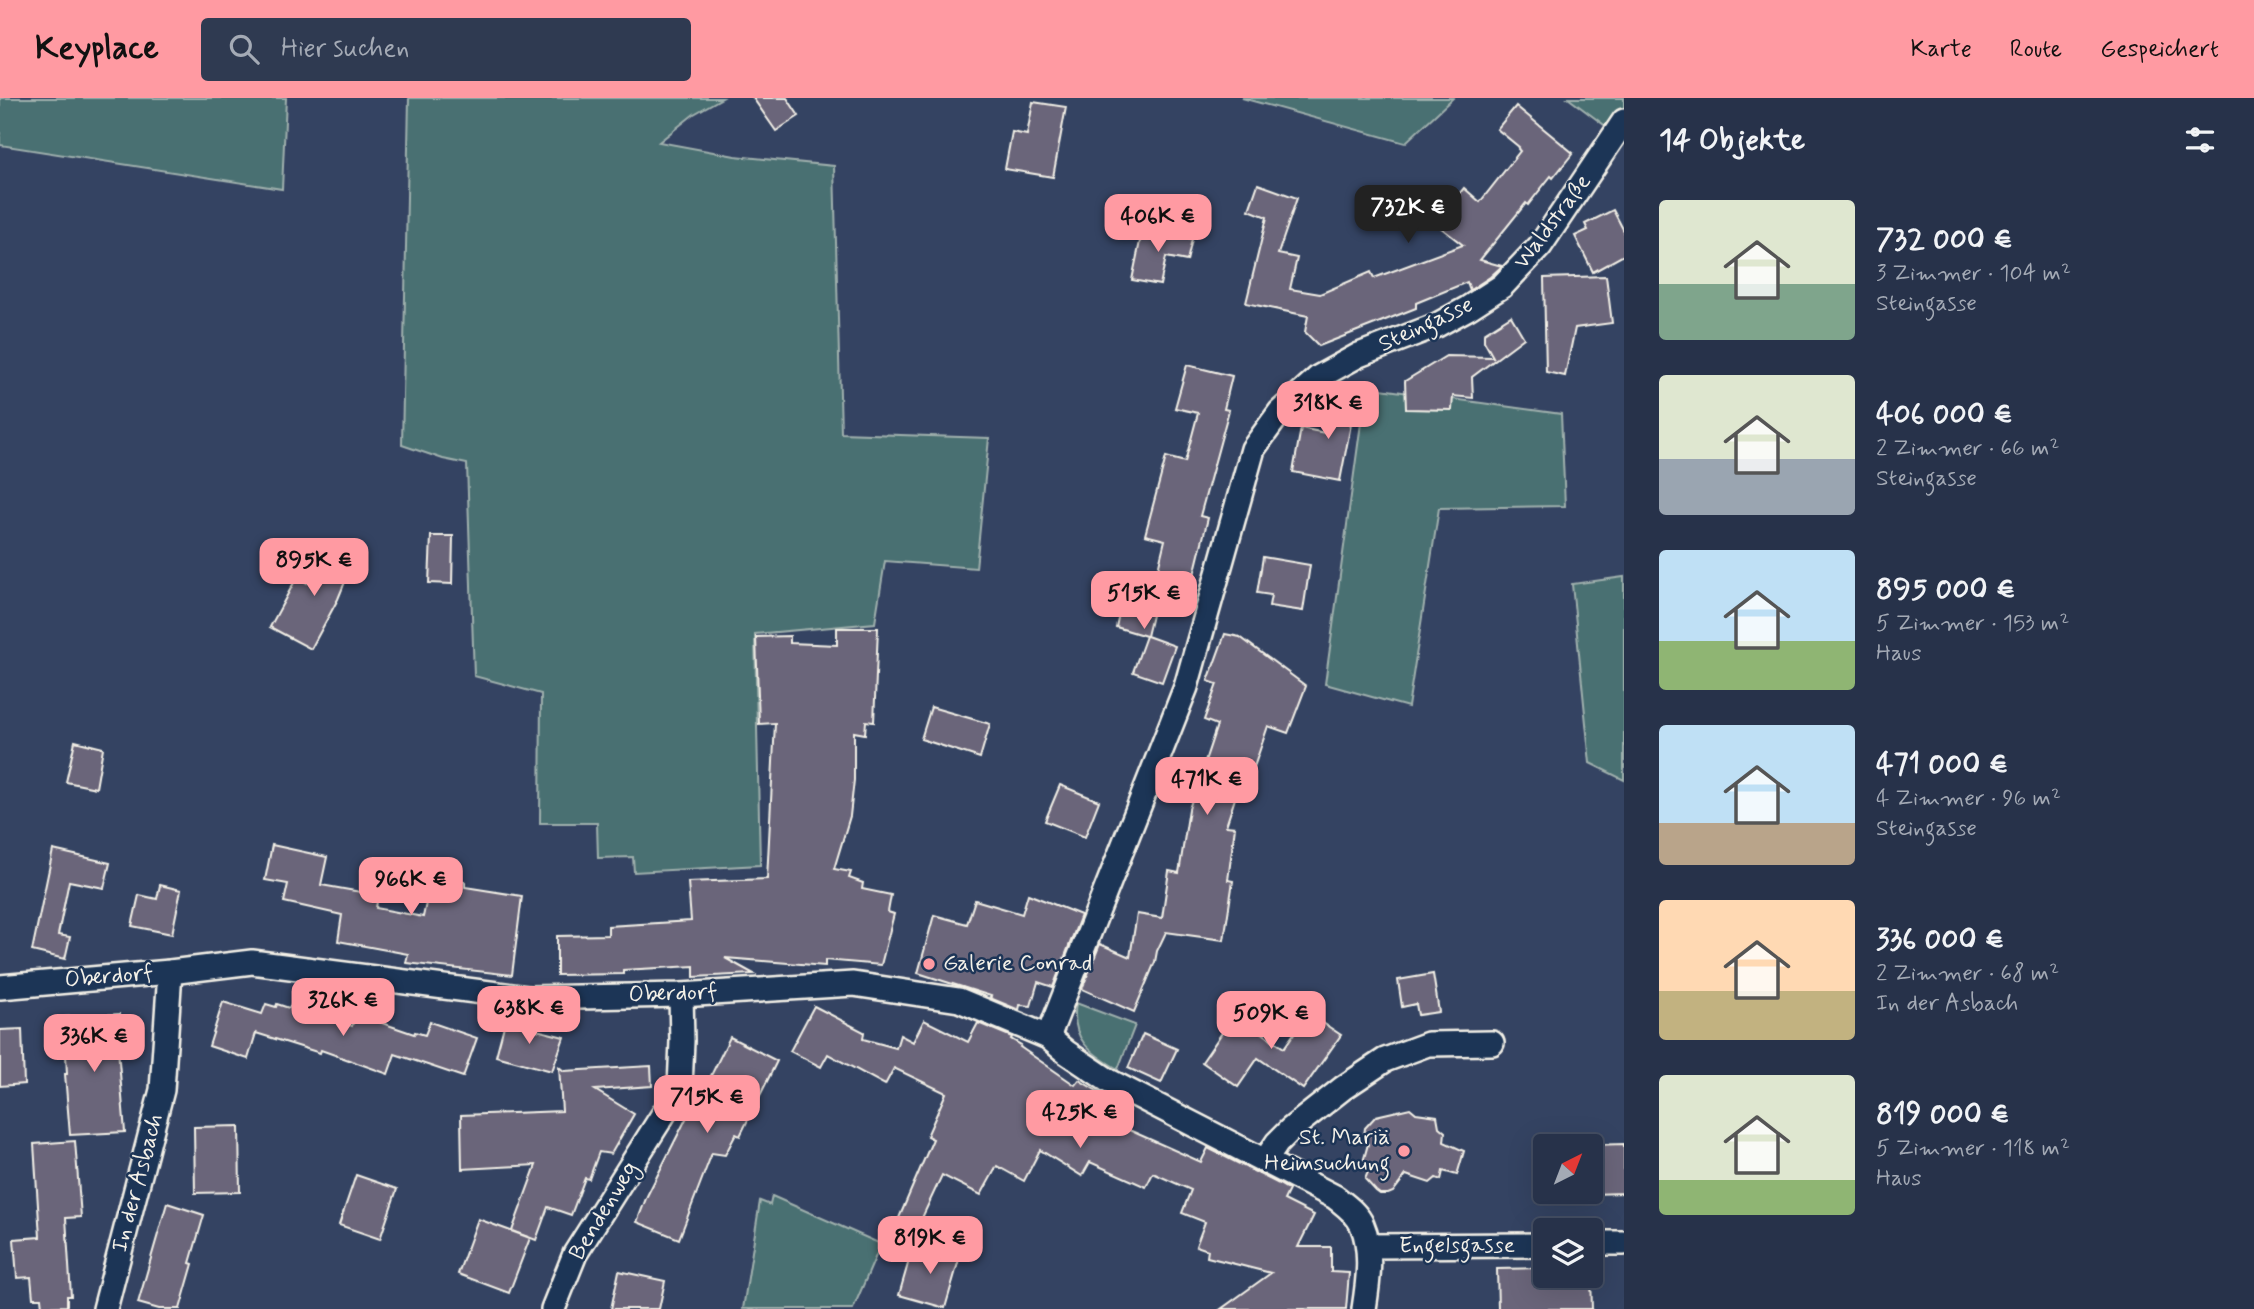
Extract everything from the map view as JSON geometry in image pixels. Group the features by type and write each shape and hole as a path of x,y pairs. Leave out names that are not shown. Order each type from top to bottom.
{"street":[{"name":"Waldstraße","path":"1502,286 1541,246 1624,121"},
{"name":"Steingasse","path":"1048,1037 1186,687 1253,449 1280,412 1319,377 1359,355 1437,325 1502,286"},
{"name":"Oberdorf","path":"0,987 252,962 528,998 681,995 853,984 959,1000 1048,1037 1109,1081 1335,1197 1351,1209 1362,1224 1368,1245"},
{"name":"In der Asbach","path":"105,1309 162,1090 170,972"},
{"name":"Bendenweg","path":"553,1309 575,1254 680,1088 681,995"},
{"path":"1265,1161 1291,1129 1343,1088 1385,1060 1428,1044 1492,1043"},
{"path":"1603,1243 1624,1242"},
{"path":"1364,1309 1368,1245"},
{"name":"Engelsgasse","path":"1368,1245 1533,1245"}],"green space":[{"path":"0,98 286,98 282,189 0,145"},
{"path":"409,98 722,98 694,114 659,142 735,156 834,166 841,433 989,438 976,568 885,561 875,623 755,634 760,865 634,872 633,857 598,858 597,823 540,823 541,694 474,676 467,464 402,445"},
{"path":"1242,98 1453,98 1405,143"},
{"path":"1568,98 1624,98 1624,111 1611,130"},
{"path":"1366,387 1561,414 1565,506 1439,508 1408,707 1325,684"},
{"path":"1624,577 1624,780 1590,763 1572,584"},
{"path":"1076,1003 1135,1025 1118,1069 1091,1051 1084,1043 1076,1026"},
{"path":"772,1196 881,1244 853,1309 743,1309 760,1201 770,1205"}],"building":[{"path":"753,98 787,98 799,116 776,131"},
{"path":"1033,102 1066,107 1053,177 1005,169 1012,132 1027,135"},
{"path":"1516,106 1573,153 1528,205 1526,203 1480,260 1502,266 1490,277 1470,290 1467,282 1416,303 1416,308 1319,346 1305,332 1308,316 1246,303 1267,217 1249,210 1258,184 1297,198 1278,254 1297,258 1290,289 1320,294 1371,272 1374,278 1463,245 1435,223 1464,188 1480,202 1520,151 1519,147 1497,129"},
{"path":"1613,210 1624,231 1624,255 1593,272 1575,236 1588,230 1585,224"},
{"path":"1143,227 1192,239 1187,261 1166,257 1160,285 1132,280"},
{"path":"1606,276 1612,323 1575,328 1565,376 1546,372 1544,278"},
{"path":"1511,316 1524,338 1472,377 1473,398 1453,396 1452,410 1406,409 1405,381 1446,356 1493,357 1484,341 1484,333"},
{"path":"1187,365 1232,376 1224,409 1229,410 1200,516 1208,518 1192,583 1156,577 1165,540 1145,535 1166,457 1185,462 1198,413 1175,408"},
{"path":"1336,388 1350,390 1360,405 1358,420 1352,419 1340,481 1293,472 1301,428 1325,433 1327,423 1330,424"},
{"path":"431,536 453,536 452,584 429,583"},
{"path":"321,549 356,555 338,599 311,649 270,627 297,577 307,583"},
{"path":"1263,557 1310,565 1303,611 1269,606 1271,595 1257,593"},
{"path":"1126,583 1158,590 1147,636 1175,646 1162,682 1133,672 1146,636 1116,627"},
{"path":"837,628 878,628 874,722 866,721 865,734 854,732 854,780 850,816 834,869 851,872 849,878 863,883 862,889 891,895 888,912 894,914 881,965 825,960 825,966 725,958 754,974 694,977 694,966 623,970 623,974 557,975 557,936 608,935 608,926 691,921 688,882 767,879 775,723 759,724 756,637 790,636 790,643 837,645"},
{"path":"1225,634 1240,637 1306,686 1288,733 1268,726 1254,767 1246,765 1226,826 1235,827 1228,880 1233,881 1224,940 1166,932 1134,1012 1082,989 1100,944 1130,957 1137,914 1162,918 1169,871 1179,873 1189,809 1217,725 1204,720 1217,684 1208,681"},
{"path":"931,707 990,724 980,758 921,739"},
{"path":"75,741 103,748 96,788 66,782"},
{"path":"1060,785 1099,801 1085,837 1045,821"},
{"path":"272,845 327,857 321,885 378,895 376,908 423,917 432,875 465,882 465,887 522,896 512,975 406,963 408,954 338,941 342,915 284,902 288,884 265,880"},
{"path":"53,850 110,863 104,888 69,881 58,935 70,937 65,959 32,951"},
{"path":"160,885 181,890 172,934 132,926 139,895 157,899"},
{"path":"1028,894 1081,915 1053,987 1038,982 1031,1006 1020,1005 1019,1010 990,998 991,996 918,973 934,915 967,924 975,900 1022,914"},
{"path":"1433,974 1439,1012 1418,1015 1416,1004 1402,1007 1398,980"},
{"path":"223,1002 262,1014 266,1004 276,1007 277,1004 289,1008 290,1006 352,1026 356,1014 414,1034 425,1035 430,1022 477,1038 463,1077 395,1054 388,1074 321,1050 320,1053 256,1033 248,1059 209,1046"},
{"path":"814,1006 864,1032 863,1039 896,1048 900,1035 913,1042 924,1020 968,1042 978,1023 1012,1037 1020,1047 1075,1085 1079,1080 1130,1111 1120,1126 1201,1162 1208,1148 1279,1184 1289,1190 1284,1200 1314,1215 1298,1247 1331,1247 1331,1272 1349,1273 1346,1309 1221,1309 1271,1273 1207,1257 1208,1250 1196,1246 1205,1222 1182,1213 1191,1190 1153,1173 1146,1187 1090,1162 1082,1176 1040,1150 1024,1181 997,1166 981,1195 942,1175 915,1233 896,1225 933,1139 927,1136 946,1093 894,1068 885,1085 828,1054 821,1067 790,1051"},
{"path":"1308,1013 1341,1035 1303,1089 1258,1058 1238,1087 1202,1062 1235,1014 1284,1048"},
{"path":"120,1014 122,1049 118,1049 125,1132 70,1135 64,1017"},
{"path":"505,1022 564,1037 552,1071 496,1056"},
{"path":"22,1029 24,1084 0,1086 0,1030"},
{"path":"1143,1034 1177,1049 1161,1083 1128,1068"},
{"path":"730,1037 777,1061 740,1136 736,1134 725,1155 712,1153 679,1239 637,1222 647,1196"},
{"path":"651,1066 652,1086 595,1090 634,1114 611,1154 599,1152 589,1179 585,1178 571,1215 548,1207 536,1240 512,1231 536,1165 462,1169 461,1115 562,1111 559,1067 564,1071"},
{"name":"St. Mariä Heimsuchung","path":"1410,1108 1416,1113 1437,1116 1439,1127 1445,1132 1444,1142 1464,1151 1457,1175 1443,1171 1441,1180 1436,1178 1430,1183 1406,1175 1393,1192 1380,1194 1365,1179 1370,1167 1363,1162 1368,1144 1364,1136 1365,1128 1376,1116"},
{"path":"239,1126 240,1192 195,1193 194,1127"},
{"path":"75,1141 81,1217 66,1218 71,1296 67,1296 67,1306 42,1307 41,1298 33,1298 31,1277 17,1278 14,1239 40,1237 34,1144"},
{"path":"1624,1144 1624,1193 1603,1194 1603,1145"},
{"path":"356,1175 397,1189 380,1239 339,1225"},
{"path":"167,1203 204,1215 180,1309 159,1309 138,1303"},
{"path":"478,1219 530,1238 509,1293 458,1274"},
{"path":"914,1243 960,1256 945,1308 899,1295"},
{"path":"1533,1268 1533,1288 1591,1288 1592,1309 1498,1309 1497,1269"},
{"path":"619,1271 665,1281 659,1309 611,1309"}],"place":[{"name":"Galerie Conrad","path":"929,964"},
{"name":"St. Mariä Heimsuchung","path":"1404,1151"}]}
